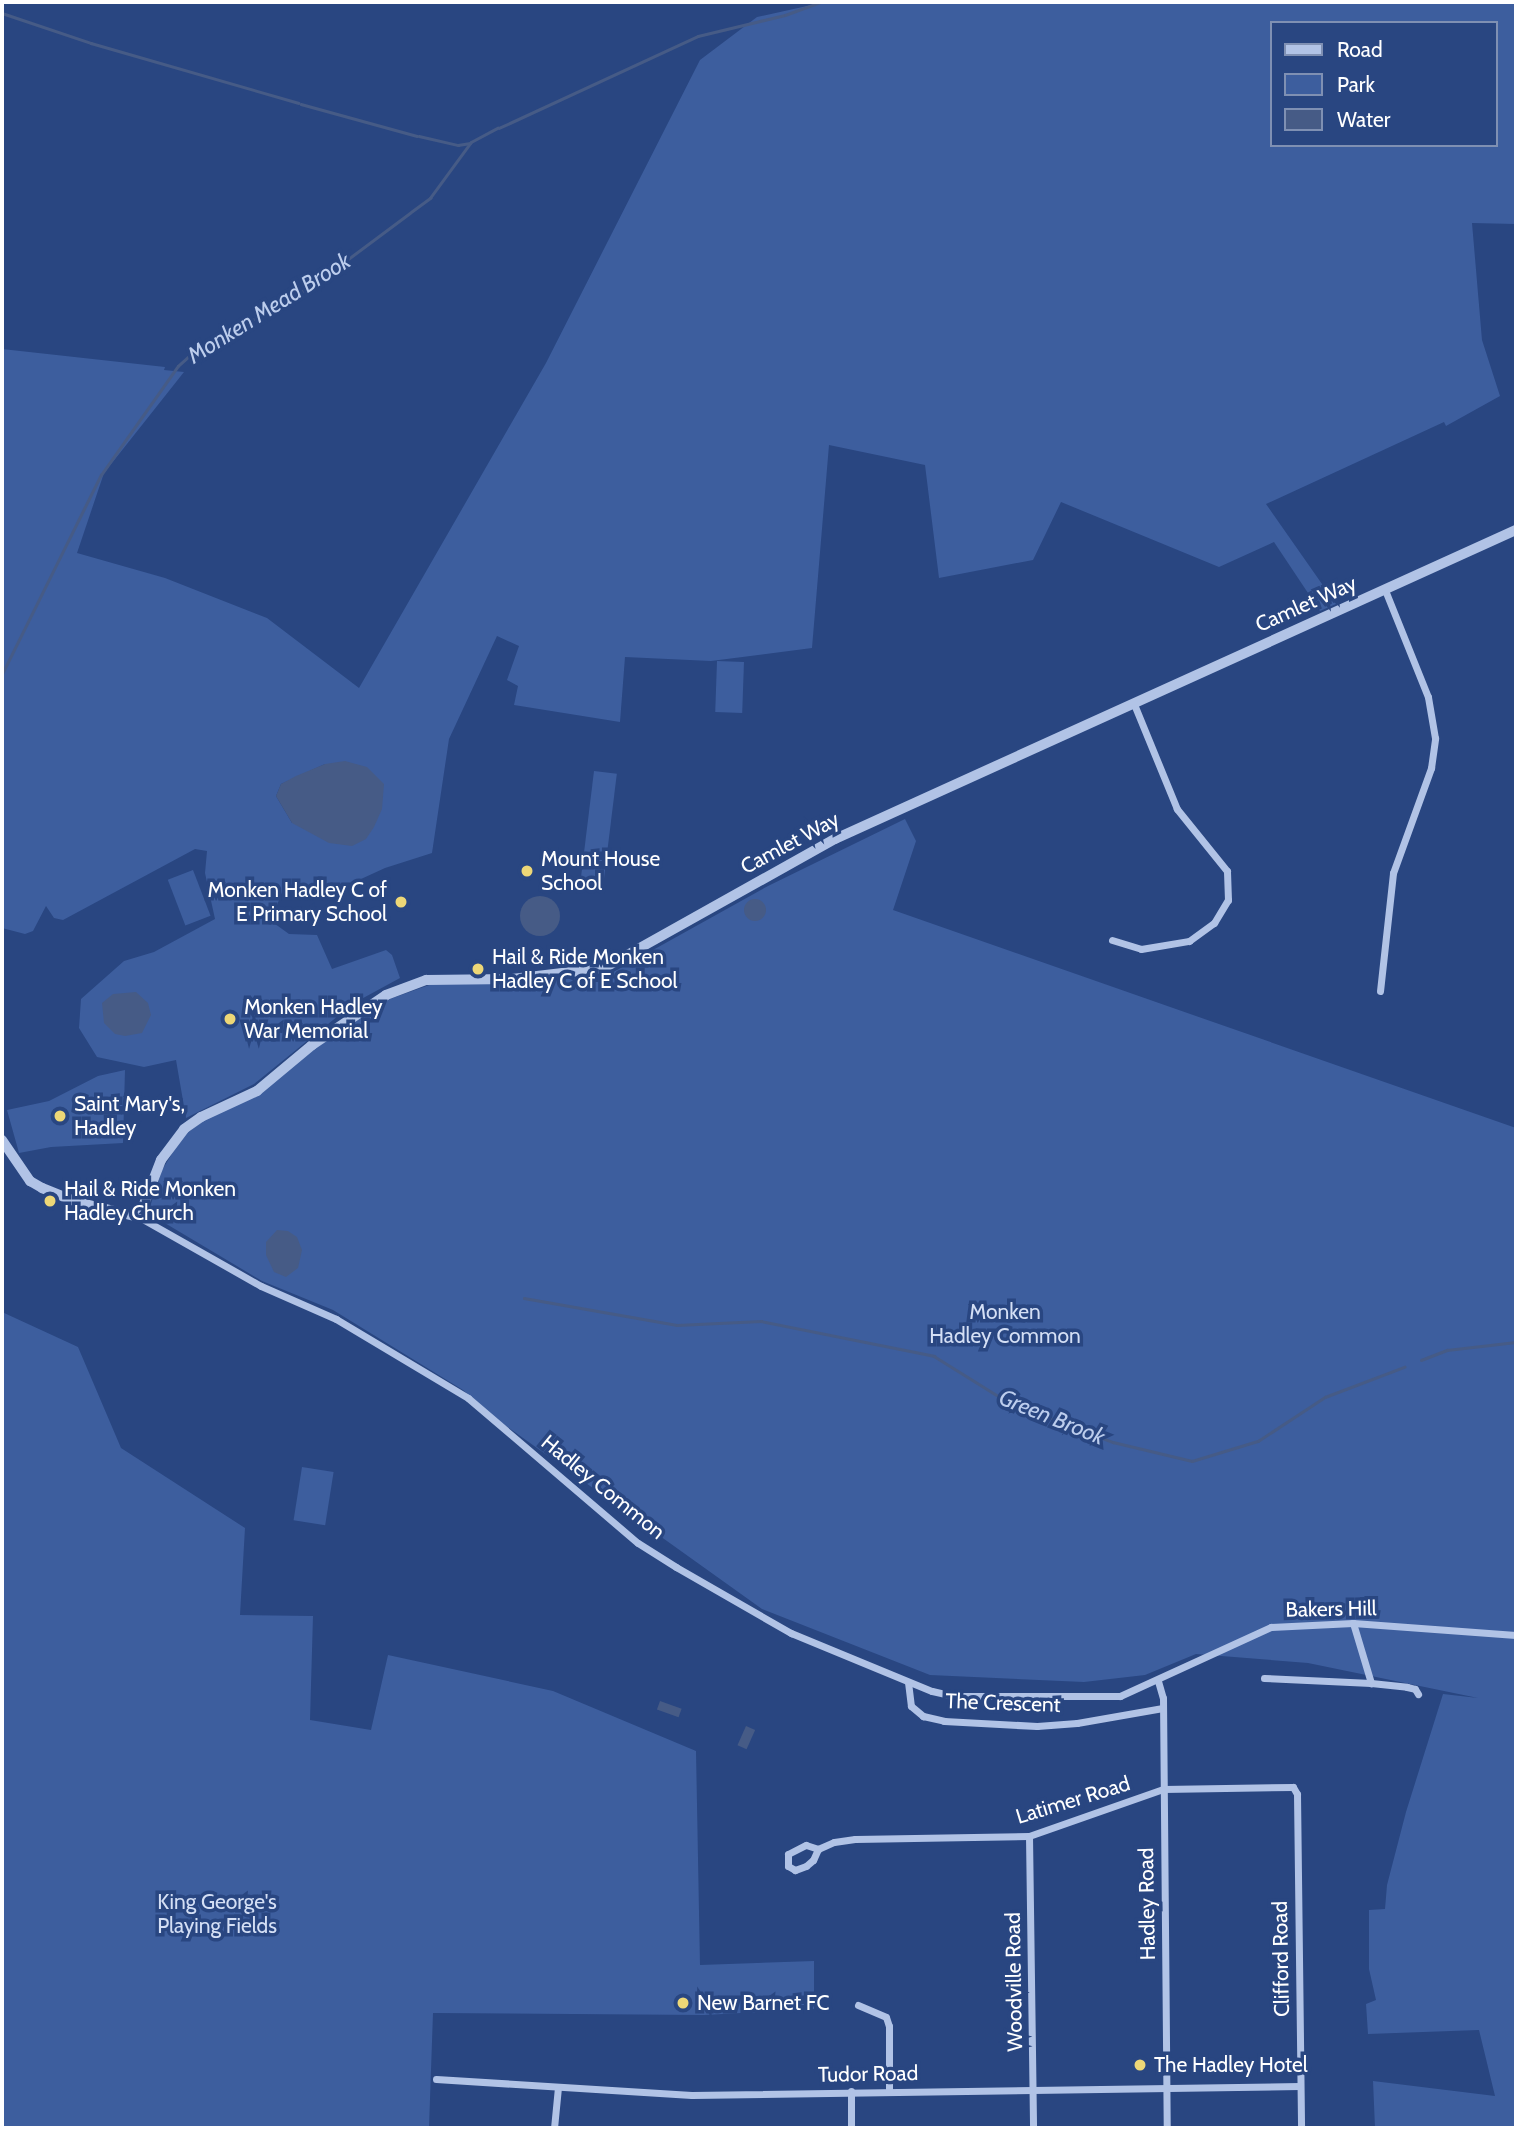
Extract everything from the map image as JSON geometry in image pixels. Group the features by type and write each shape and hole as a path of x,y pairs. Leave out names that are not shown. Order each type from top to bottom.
{"street":[{"name":"Camlet Way","path":"139,1217 161,1160 184,1129 257,1091 312,1045 386,995 426,980 512,979 604,968 835,839 1516,530"},
{"path":"1380,991 1393,873 1432,768 1435,738 1428,698 1385,590"},
{"path":"1112,940 1141,949 1189,941 1214,923 1228,900 1227,871 1177,808 1134,704"},
{"path":"2,1140 30,1181 42,1188 77,1202 139,1217"},
{"name":"Hadley Common","path":"139,1217 261,1286 336,1319 468,1398 638,1543 791,1633 908,1682 954,1696 1119,1696 1158,1681"},
{"path":"1353,1623 1371,1683"},
{"name":"Bakers Hill","path":"1158,1681 1241,1638 1271,1627 1353,1623 1516,1635"},
{"path":"1264,1678 1371,1683 1407,1687 1415,1689 1418,1694"},
{"name":"Hadley Road","path":"1158,1681 1162,1689 1163,1708 1167,2128"},
{"name":"The Crescent","path":"908,1682 911,1706 923,1716 944,1721 1037,1726 1077,1723 1163,1708"},
{"name":"Latimer Road","path":"818,1849 834,1842 855,1839 1029,1836 1163,1789 1290,1786 1296,1789"},
{"name":"Clifford Road","path":"1296,1789 1301,2128"},
{"name":"Woodville Road","path":"1029,1836 1033,2128"},
{"path":"858,2005 886,2017 889,2026 889,2091"},
{"path":"886,2017 895,2010"},
{"name":"Tudor Road","path":"436,2079 692,2095 1300,2086"},
{"path":"554,2128 558,2087"},
{"path":"851,2091 851,2128"}],"green space":[{"path":"825,2 1516,2 1516,224 1472,223 1482,340 1500,396 1446,426 1444,422 1266,504 1336,604 1320,611 1274,542 1219,567 1061,502 1033,560 939,578 925,465 829,445 812,648 711,661 625,657 620,722 514,705 518,686 507,680 519,646 497,636 449,739 432,853 385,868 324,896 282,892 271,921 289,934 317,935 332,969 386,950 392,955 400,978 354,1003 254,1084 186,1118 176,1060 144,1067 97,1057 79,1028 81,999 124,961 154,952 215,919 205,873 207,851 195,849 63,920 54,918 46,906 33,931 25,934 2,928 2,349 165,367 164,370 184,372 104,473 77,553 165,578 267,618 359,688 546,363 700,60 757,17","holes":["325,764 292,823 276,796 281,784"]},
{"path":"717,661 744,662 742,713 715,712"},
{"path":"594,771 617,774 603,884 580,881"},
{"name":"Monken Hadley Common","path":"905,819 916,841 893,910 1516,1128 1516,2128 1375,2128 1373,2081 1495,2096 1479,2030 1368,2034 1366,2004 1376,2000 1369,1969 1369,1910 1385,1909 1387,1885 1406,1812 1443,1694 1478,1698 1308,1663 1196,1654 1145,1675 1084,1682 930,1675 762,1609 495,1418 463,1390 333,1310 262,1281 148,1213 162,1170 183,1136 206,1119 262,1092 317,1046 387,1000 432,984 518,983 608,975 768,886"},
{"path":"193,870 211,916 185,925 168,880"},
{"path":"125,1070 123,1143 51,1147 19,1153 7,1110 49,1101 98,1076"},
{"name":"King George's Playing Fields","path":"2,1312 78,1347 121,1448 245,1528 240,1615 313,1616 310,1720 371,1730 388,1655 553,1691 696,1751 700,1965 814,1961 814,2009 704,2015 433,2013 429,2128 2,2128"},
{"path":"302,1467 334,1472 325,1525 294,1520"}],"water":[{"path":"345,761 367,767 384,784 382,809 374,827 366,839 352,846 329,843 292,823 276,796 281,784 296,776 325,764"},
{"path":"540,896 548,897 554,902 559,908 559,924 554,930 548,935 540,936 532,935 526,930 521,924 520,916 521,908 526,902 532,897"},
{"path":"755,899 763,902 766,910 763,918 755,921 747,918 744,910 747,902"},
{"path":"136,992 148,1003 151,1015 142,1033 125,1036 115,1034 104,1023 102,1003 113,994"},
{"path":"277,1230 288,1231 297,1237 302,1250 298,1268 286,1277 274,1272 266,1255 266,1242"},
{"path":"660,1701 682,1709 679,1717 657,1709"},
{"path":"746,1726 755,1730 747,1749 737,1745"}],"waterway":[{"name":"Monken Mead Brook","path":"499,128 698,36 785,15 820,2"},
{"name":"Monken Mead Brook","path":"2,13 91,43 299,103"},
{"name":"Monken Mead Brook","path":"301,104 417,136"},
{"name":"Monken Mead Brook","path":"411,212 430,198 471,142 497,128"},
{"name":"Monken Mead Brook","path":"419,136 458,145 470,143"},
{"name":"Monken Mead Brook","path":"2,674 101,475 178,366 188,357 316,283 410,213"},
{"name":"Green Brook","path":"524,1298 677,1325 761,1321 934,1356 1008,1402 1113,1442 1192,1461 1258,1441 1325,1397 1404,1367"},
{"name":"Green Brook","path":"1421,1360 1447,1350 1516,1342"}],"place":[{"name":"Mount House School","path":"527,871"},
{"name":"Monken Hadley C of E Primary School","path":"401,902"},
{"name":"Hail & Ride Monken Hadley C of E School","path":"478,969"},
{"name":"Monken Hadley War Memorial","path":"230,1019"},
{"name":"Saint Mary's, Hadley","path":"60,1116"},
{"name":"Hail & Ride Monken Hadley Church","path":"50,1201"},
{"name":"New Barnet FC","path":"683,2003"},
{"name":"The Hadley Hotel","path":"1140,2065"}]}
